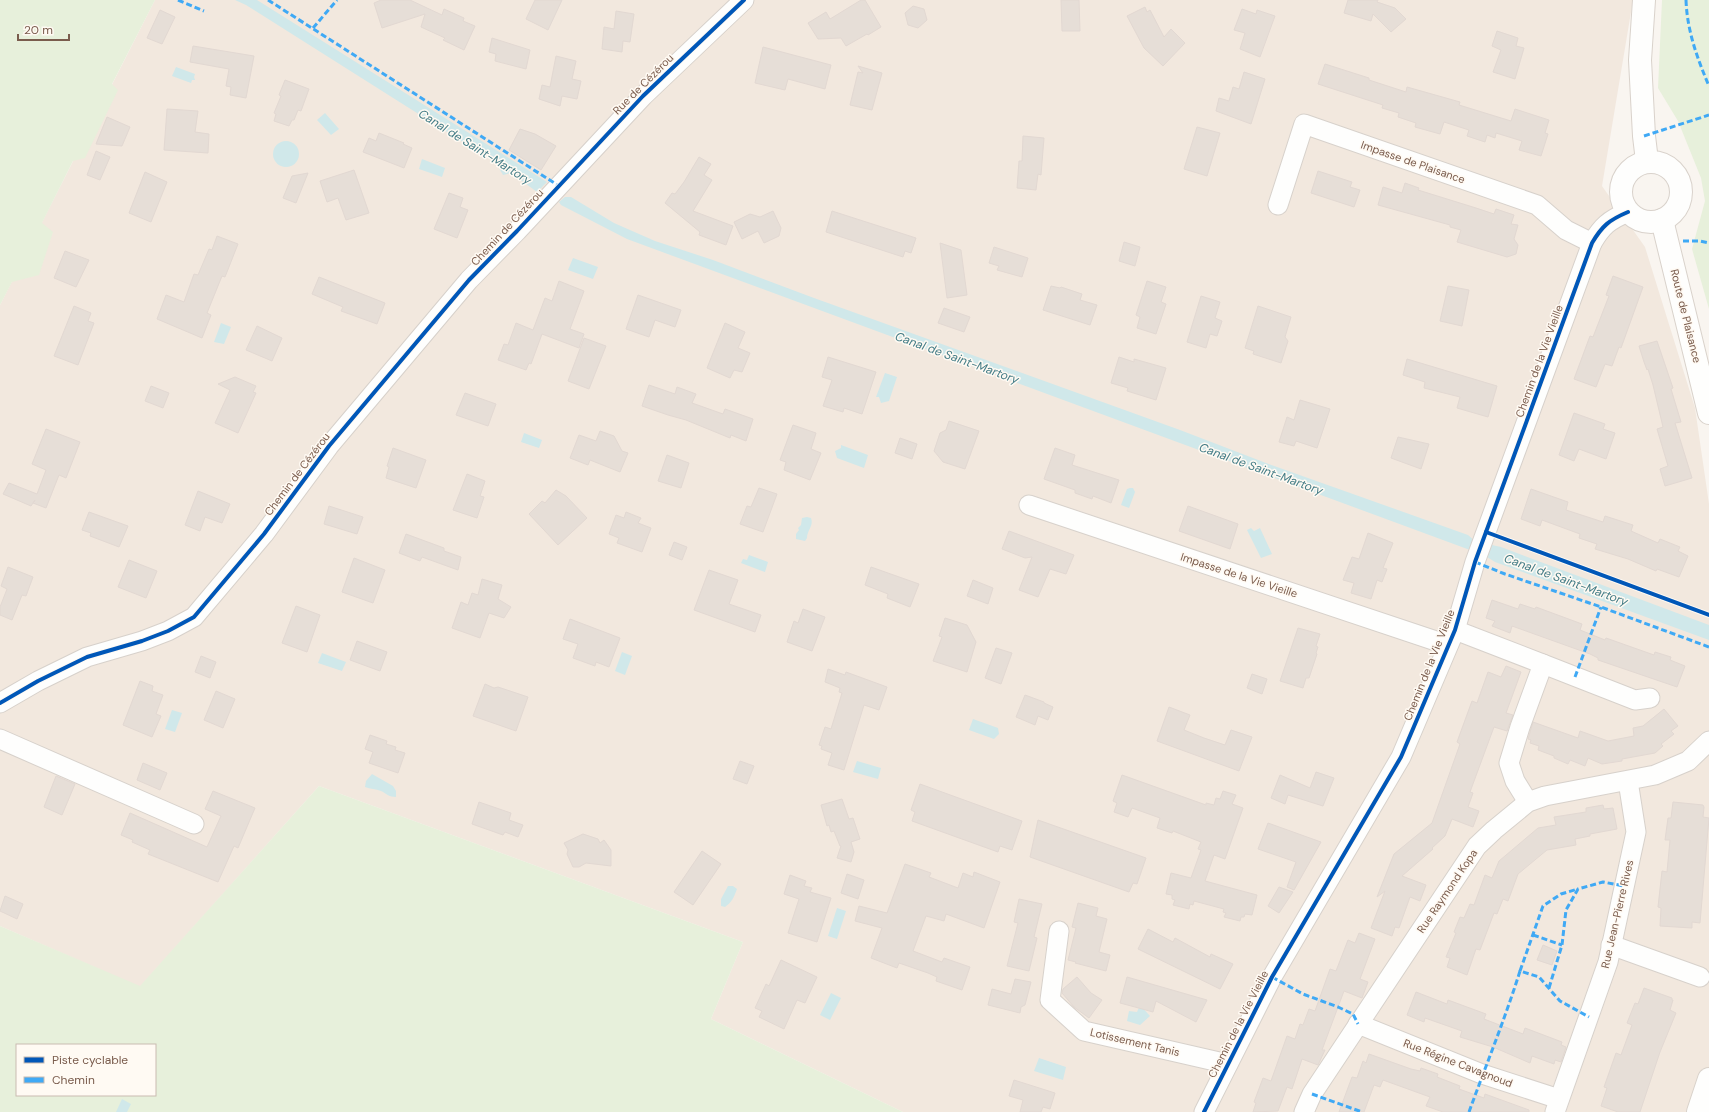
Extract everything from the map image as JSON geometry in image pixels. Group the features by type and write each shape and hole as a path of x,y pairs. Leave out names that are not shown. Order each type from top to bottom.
{"main road":[{"path":"1644,0 1640,60 1644,136 1647,162"},
{"path":"1647,162 1657,162 1666,165 1674,171 1680,184 1681,199 1677,208 1671,216 1653,222 1644,222 1635,218 1628,212 1623,204 1621,194 1621,185 1630,169 1638,164 1647,162"},
{"name":"Route de Plaisance","path":"1662,220 1709,413"},
{"path":"1698,1112 1709,1079"}],"street":[{"name":"Rue de Cézérou","path":"559,186 643,96 744,0"},
{"name":"Impasse de Plaisance","path":"1278,205 1304,124 1537,205 1566,230 1592,243"},
{"name":"Chemin de Cézérou","path":"0,703 38,681 87,658 142,641 194,617 264,534 329,446 460,291 559,186"},
{"name":"Chemin de la Vie Vieille","path":"1204,1112 1272,977 1401,756 1452,638 1480,548 1592,243 1601,229 1614,218 1628,212"},
{"name":"Impasse de la Vie Vieille","path":"1029,505 1452,638 1543,664 1635,700 1650,698"},
{"path":"1528,802 1515,781 1509,763 1520,727 1543,664"},
{"path":"0,739 194,824"},
{"name":"Rue Raymond Kopa","path":"1304,1112 1312,1094 1477,846 1494,830 1528,802 1545,796 1655,775 1688,761 1709,741"},
{"name":"Rue Raymond Kopa","path":"1688,761 1709,761"},
{"name":"Rue Jean-Pierre Rives","path":"1557,1106 1608,962 1612,946 1636,832 1628,781"},
{"name":"Lotissement Tanis","path":"1059,931 1050,1000 1084,1031 1228,1064"},
{"path":"1612,946 1700,977"},
{"name":"Rue Régine Cavagnoud","path":"1358,1024 1557,1106"}],"shaded area":[{"path":"155,0 1633,0 1602,186 1645,247 1695,408 1709,504 1709,1112 903,1112 711,1019 743,942 319,786 140,987 0,926 0,305"}],"green space":[{"path":"0,0 155,0 112,84 118,90 85,158 73,161 42,223 53,232 39,275 12,282 0,305"},
{"path":"1662,0 1709,0 1709,309 1692,249 1705,201 1701,178 1678,121 1658,88"},
{"path":"319,786 743,942 711,1019 903,1112 0,1112 0,926 140,986"}],"water":[{"name":"Canal de Saint-Martory","path":"235,0 257,0 547,182 537,192 511,173 503,175 496,163 246,5"},
{"path":"176,67 195,74 195,80 192,80 191,83 172,76"},
{"path":"325,113 339,129 331,135 317,120"},
{"path":"286,141 295,145 299,154 295,163 286,167 277,163 273,154 277,145"},
{"path":"422,159 445,168 442,177 419,169"},
{"name":"Canal de Saint-Martory","path":"565,197 571,197 614,223 655,241 713,260 1180,430 1266,463 1468,535 1476,542 1470,550 627,239 561,205 559,202"},
{"path":"573,258 598,267 593,279 568,270"},
{"path":"221,323 231,327 224,344 214,342"},
{"path":"885,373 897,377 889,401 881,403 879,397 876,397"},
{"path":"524,433 542,440 539,448 521,442"},
{"path":"841,445 868,455 864,468 837,458 835,451 841,448"},
{"path":"1133,488 1135,492 1129,508 1121,505 1127,489"},
{"path":"802,518 811,518 812,521 807,538 805,541 796,539 796,534 801,525"},
{"path":"1251,528 1254,531 1260,528 1272,554 1261,558 1247,530"},
{"name":"Canal de Saint-Martory","path":"1492,545 1501,547 1709,625 1709,640 1495,562 1487,557 1489,546"},
{"path":"749,555 768,562 765,572 741,563 743,559 747,560"},
{"path":"622,652 632,656 625,675 615,671"},
{"path":"322,653 346,662 342,671 318,663"},
{"path":"172,710 182,713 175,732 165,729"},
{"path":"973,719 998,728 999,734 994,739 969,730"},
{"path":"857,761 881,768 878,779 853,772"},
{"path":"372,774 393,786 396,791 396,797 390,796 379,790 365,787 366,781"},
{"path":"728,886 733,886 737,889 732,899 725,907 721,906 721,899"},
{"path":"837,908 846,911 837,939 828,936"},
{"path":"831,993 841,998 830,1020 820,1015"},
{"path":"1140,1005 1150,1016 1140,1025 1127,1021 1129,1011 1137,1012"},
{"path":"1039,1058 1066,1067 1063,1080 1034,1071"},
{"path":"122,1099 131,1104 127,1112 116,1112"}],"building":[{"path":"381,0 410,0 442,15 444,9 464,18 463,21 475,26 464,50 443,40 445,38 421,27 425,14 382,28 374,3"},
{"path":"535,0 562,0 548,30 526,19"},
{"path":"861,0 865,0 881,27 846,46 841,38 818,39 808,23 826,12 830,19"},
{"path":"1061,0 1079,0 1080,31 1062,31"},
{"path":"1348,0 1378,0 1377,2 1395,8 1406,19 1391,32 1373,14 1371,21 1344,13"},
{"path":"913,6 924,9 927,20 918,28 908,25 905,13"},
{"path":"1145,7 1147,12 1150,10 1164,37 1171,29 1185,43 1163,66 1144,48 1127,16"},
{"path":"1242,9 1256,14 1257,10 1275,16 1260,57 1240,49 1245,33 1234,30"},
{"path":"160,10 175,17 162,44 147,38"},
{"path":"616,11 634,14 630,42 623,41 622,52 602,49 604,27 614,29"},
{"path":"1497,31 1518,38 1516,46 1524,48 1515,79 1493,72 1501,50 1492,46"},
{"path":"492,38 530,50 526,69 495,61 496,54 489,52"},
{"path":"193,46 254,56 246,98 230,95 231,87 226,86 229,69 190,62"},
{"path":"763,47 831,65 825,89 788,79 785,90 755,83"},
{"path":"556,56 576,61 572,79 581,81 577,99 562,96 560,106 539,99 542,85 550,87"},
{"path":"1325,64 1406,92 1407,87 1460,102 1459,105 1511,121 1515,109 1549,120 1545,133 1548,134 1541,156 1519,150 1522,141 1496,133 1495,138 1487,135 1485,142 1467,136 1469,130 1444,122 1440,134 1415,127 1416,123 1398,117 1399,113 1382,108 1383,105 1318,84"},
{"path":"858,66 882,73 872,110 850,105 858,72 863,73"},
{"path":"1244,72 1265,79 1251,124 1216,111 1219,98 1229,101 1233,87 1239,89"},
{"path":"285,80 309,89 301,111 298,110 294,120 292,120 289,126 274,121 276,114 274,113 281,96 279,95"},
{"path":"167,109 198,111 195,132 209,134 208,153 164,150"},
{"path":"107,117 130,127 122,146 96,144"},
{"path":"1197,127 1220,133 1207,176 1184,169"},
{"path":"520,129 535,134 556,146 541,170 509,150"},
{"path":"379,133 404,143 403,144 412,148 404,168 363,152 369,138 376,141"},
{"path":"1023,136 1044,138 1041,175 1038,174 1036,190 1017,188 1019,161 1022,161"},
{"path":"96,151 110,157 100,180 87,175"},
{"path":"699,157 711,164 704,175 712,180 693,211 733,226 726,245 699,235 700,232 665,203 672,193 675,194 684,182"},
{"path":"354,170 369,213 346,220 338,198 327,202 320,181"},
{"path":"1318,171 1352,182 1350,187 1360,190 1354,207 1311,193"},
{"path":"145,172 167,182 151,222 129,213"},
{"path":"308,173 296,203 283,198 292,176"},
{"path":"1405,183 1419,188 1418,190 1494,214 1496,209 1514,215 1511,224 1518,225 1514,239 1518,245 1516,254 1507,257 1457,242 1461,230 1450,227 1450,225 1378,205 1383,187 1402,193"},
{"path":"449,193 463,198 460,207 468,210 457,238 434,229"},
{"path":"773,211 781,228 779,236 764,243 758,231 742,239 734,222 750,214 760,217"},
{"path":"832,211 916,238 911,253 905,251 903,257 826,232"},
{"path":"217,236 238,244 225,277 222,276 207,313 211,315 202,338 157,319 166,295 184,302 194,274 198,275 209,249 212,250"},
{"path":"1124,242 1140,247 1135,266 1119,261"},
{"path":"940,243 961,250 967,295 947,298"},
{"path":"994,247 1028,258 1022,277 997,270 999,266 989,263"},
{"path":"65,251 89,260 76,287 54,278"},
{"path":"1613,276 1643,287 1621,348 1619,347 1612,366 1605,364 1596,387 1574,379 1590,336 1593,337 1609,296 1606,295"},
{"path":"319,277 385,303 377,324 341,311 343,307 312,294"},
{"path":"559,281 584,291 570,329 584,334 579,348 542,334 531,364 529,363 526,370 498,360 504,344 508,345 516,323 533,330 545,298 552,301"},
{"path":"1147,281 1166,287 1161,302 1166,304 1156,334 1137,328 1140,317 1136,315"},
{"path":"1051,286 1061,287 1082,294 1080,300 1097,305 1090,325 1043,310"},
{"path":"1448,286 1469,290 1462,326 1440,321"},
{"path":"638,295 681,310 675,327 655,320 649,337 626,329"},
{"path":"1201,296 1220,302 1215,318 1222,321 1217,336 1210,334 1206,348 1187,342"},
{"path":"74,306 91,313 88,321 94,323 78,365 54,356"},
{"path":"1258,306 1291,317 1285,337 1288,341 1281,363 1253,354 1254,351 1245,348"},
{"path":"944,308 970,317 964,332 938,323"},
{"path":"725,323 745,332 738,348 750,353 742,372 734,370 730,378 707,368"},
{"path":"257,326 282,338 272,361 246,350"},
{"path":"584,338 606,346 589,389 568,381"},
{"path":"1657,341 1673,388 1671,389 1681,422 1675,423 1692,478 1665,486 1660,469 1668,466 1657,429 1663,427 1653,385 1639,346"},
{"path":"828,357 876,372 862,414 844,408 843,412 823,406 832,380 822,377"},
{"path":"1119,357 1134,362 1134,359 1166,368 1156,400 1127,391 1128,388 1111,383"},
{"path":"1407,359 1497,386 1488,417 1457,408 1460,397 1424,388 1425,382 1403,375"},
{"path":"235,377 256,386 253,392 256,393 238,433 215,423 230,390 218,384"},
{"path":"649,385 675,394 677,387 696,394 692,403 723,414 725,409 753,419 746,441 731,435 730,438 686,420 642,406"},
{"path":"151,386 169,393 163,408 145,401"},
{"path":"465,393 496,404 488,426 456,415"},
{"path":"1300,400 1330,409 1317,448 1296,441 1294,446 1279,442 1287,417 1294,420"},
{"path":"1574,413 1605,424 1603,429 1615,433 1606,459 1579,449 1574,461 1559,455"},
{"path":"949,421 979,431 965,469 943,462 934,451 940,433 946,430"},
{"path":"793,425 816,433 811,449 821,453 810,480 784,470 786,462 780,460"},
{"path":"46,429 80,442 66,478 59,475 46,508 33,503 31,506 3,494 9,483 37,494 46,470 32,464"},
{"path":"600,431 614,436 622,451 628,453 620,472 590,460 588,465 570,458 579,435 596,441"},
{"path":"1398,437 1429,444 1421,469 1391,458"},
{"path":"900,438 917,444 912,459 895,453"},
{"path":"393,448 426,460 416,488 386,478 389,467 387,466"},
{"path":"1055,448 1075,455 1072,465 1119,480 1111,503 1093,496 1092,499 1075,493 1075,490 1044,479"},
{"path":"667,455 689,463 681,488 658,481"},
{"path":"467,474 485,481 480,496 484,497 477,518 453,510"},
{"path":"759,488 777,494 763,532 740,524 747,506 751,507"},
{"path":"1531,489 1568,502 1566,510 1603,522 1605,516 1633,525 1631,531 1658,543 1660,539 1680,547 1678,551 1688,556 1679,577 1657,569 1656,571 1628,559 1595,549 1597,544 1579,538 1580,534 1542,520 1540,526 1521,519"},
{"path":"556,490 566,496 587,518 558,545 529,514 542,501 545,503"},
{"path":"198,491 230,504 222,523 205,517 200,531 185,525"},
{"path":"329,506 363,517 357,534 324,524"},
{"path":"1188,506 1238,524 1230,549 1179,531"},
{"path":"89,512 128,526 119,547 90,536 91,533 82,530"},
{"path":"626,512 641,518 638,523 651,528 642,552 617,543 619,538 609,534 616,515 624,518"},
{"path":"1009,531 1074,555 1066,574 1050,569 1038,597 1019,590 1032,557 1025,558 1002,549"},
{"path":"1368,533 1393,543 1383,568 1387,569 1382,582 1377,580 1371,599 1351,593 1354,583 1343,580 1352,557 1359,559"},
{"path":"406,534 444,548 444,551 461,557 458,570 422,557 420,561 399,553"},
{"path":"674,542 687,547 682,560 669,555"},
{"path":"354,558 385,570 373,603 342,592"},
{"path":"129,560 157,571 146,598 118,587"},
{"path":"8,567 33,577 26,596 22,595 12,620 0,615 0,607 7,589 1,586"},
{"path":"871,567 919,584 910,607 887,598 888,594 865,585"},
{"path":"709,570 738,580 729,604 761,615 755,632 694,610"},
{"path":"482,579 502,585 498,599 511,607 504,618 489,613 480,638 452,628 461,602 468,605 472,593 478,595"},
{"path":"973,580 993,588 988,604 967,596"},
{"path":"1492,600 1518,609 1520,604 1535,609 1536,607 1582,624 1580,630 1605,640 1606,638 1654,655 1655,652 1671,657 1670,660 1685,666 1677,687 1598,660 1598,658 1590,654 1512,626 1510,633 1492,626 1495,621 1486,618"},
{"path":"296,606 320,615 307,652 282,643"},
{"path":"803,609 825,617 812,651 787,642 794,621 798,623"},
{"path":"945,618 967,625 976,642 967,672 933,661 942,637 939,636"},
{"path":"570,619 620,638 609,667 596,662 595,666 573,658 578,644 563,639"},
{"path":"1298,628 1320,634 1316,646 1318,647 1317,654 1309,678 1306,678 1303,688 1280,681"},
{"path":"357,641 387,652 380,671 350,660"},
{"path":"996,648 1012,653 1001,684 985,678"},
{"path":"201,656 216,662 210,678 195,672"},
{"path":"1506,666 1521,672 1506,713 1513,715 1507,731 1494,727 1470,792 1473,793 1468,807 1479,811 1473,827 1452,819 1445,836 1432,848 1433,849 1402,876 1426,885 1420,901 1410,897 1399,928 1395,927 1392,936 1371,928 1385,891 1377,897 1394,854 1432,823 1460,744 1457,742 1472,701 1477,703 1488,672 1501,677"},
{"path":"828,669 845,675 846,672 887,687 879,710 864,705 844,770 828,765 832,753 821,749 822,746 819,745 825,727 831,729 842,693 839,692 840,688 825,682"},
{"path":"1252,674 1267,679 1262,694 1247,688"},
{"path":"140,681 153,686 152,691 163,695 156,714 161,716 152,737 123,725"},
{"path":"485,684 494,688 498,687 528,697 516,731 473,716"},
{"path":"216,691 235,699 223,728 204,720"},
{"path":"1025,695 1053,707 1048,720 1038,716 1035,725 1016,717"},
{"path":"1169,707 1190,715 1184,730 1204,738 1225,745 1231,730 1252,737 1239,771 1157,741"},
{"path":"1664,709 1678,726 1671,731 1674,734 1661,744 1663,746 1655,753 1622,759 1622,761 1602,764 1588,758 1585,766 1570,760 1568,764 1554,758 1554,756 1538,750 1539,746 1530,743 1531,740 1528,739 1533,722 1578,738 1580,731 1608,741 1634,736 1633,728 1643,726"},
{"path":"370,735 387,741 386,744 396,747 395,750 405,753 398,773 369,763 373,752 365,749"},
{"path":"740,761 754,766 747,784 733,779"},
{"path":"143,763 167,773 160,790 137,780"},
{"path":"1316,772 1334,778 1323,806 1288,795 1285,804 1271,798 1280,775 1310,788"},
{"path":"1122,775 1206,805 1206,803 1214,805 1216,798 1220,799 1223,791 1236,795 1232,804 1243,808 1225,859 1214,855 1205,881 1257,895 1252,915 1245,914 1244,917 1241,917 1240,921 1224,917 1226,913 1223,912 1224,909 1194,901 1193,905 1190,904 1189,909 1173,905 1175,900 1172,899 1172,895 1166,894 1171,873 1191,878 1201,850 1198,849 1201,842 1173,831 1172,833 1157,828 1160,818 1132,808 1128,817 1114,812 1117,803 1113,801"},
{"path":"56,776 75,784 62,815 44,807"},
{"path":"920,784 1022,821 1012,850 1000,846 998,852 912,821 915,812 911,810"},
{"path":"213,791 255,808 238,848 234,846 218,882 148,854 150,850 121,835 130,813 207,847 221,816 205,809"},
{"path":"842,799 849,819 853,818 860,839 851,842 854,852 851,862 837,858 841,846 834,831 831,832 829,825 827,826 821,805"},
{"path":"479,802 511,813 509,820 523,825 518,837 505,832 503,835 472,824"},
{"path":"1673,802 1703,805 1703,817 1709,818 1700,923 1692,922 1692,928 1660,926 1661,908 1658,907 1662,871 1667,872 1670,840 1665,840 1668,818 1671,818"},
{"path":"1603,805 1604,809 1613,808 1617,829 1590,834 1590,836 1575,839 1576,845 1547,850 1518,874 1508,901 1503,899 1497,914 1494,913 1480,950 1476,949 1467,975 1447,967 1450,958 1446,957 1456,933 1454,932 1460,917 1464,918 1470,904 1474,905 1485,875 1492,878 1499,861 1538,828 1556,825 1554,817 1586,812 1586,808"},
{"path":"1038,820 1146,858 1137,884 1133,883 1129,892 1030,857"},
{"path":"1268,823 1321,842 1294,890 1287,887 1296,862 1258,849"},
{"path":"583,834 598,839 600,843 604,840 611,850 611,866 586,863 579,867 573,867 567,854 568,850 564,843"},
{"path":"702,851 721,864 693,905 674,892"},
{"path":"905,864 931,873 929,877 958,888 963,873 973,877 974,872 1000,882 984,928 946,914 944,921 926,916 913,951 942,962 944,958 970,967 962,990 936,981 937,977 928,973 899,963 897,968 871,958 882,928 855,921 859,906 887,913"},
{"path":"847,874 864,880 858,899 841,893"},
{"path":"790,875 806,881 804,886 812,888 810,892 831,898 817,942 788,933 799,899 784,894"},
{"path":"1279,887 1293,892 1279,913 1268,906"},
{"path":"5,896 23,904 17,919 0,911"},
{"path":"1019,899 1042,904 1034,937 1037,938 1029,971 1007,966 1018,923 1014,922"},
{"path":"1078,903 1098,908 1096,916 1107,919 1099,952 1110,955 1106,971 1068,960 1076,928 1072,927"},
{"path":"1148,929 1173,942 1175,938 1210,957 1211,954 1233,964 1220,989 1138,949"},
{"path":"1359,933 1375,939 1360,979 1368,982 1362,998 1344,991 1322,1050 1325,1050 1318,1065 1302,1059 1292,1089 1287,1087 1278,1111 1253,1112 1256,1103 1254,1102 1263,1078 1271,1081 1287,1036 1295,1039 1300,1024 1303,1025 1309,1009 1315,1011 1330,969 1336,971 1348,940 1355,943"},
{"path":"1543,945 1557,951 1552,965 1537,960"},
{"path":"781,960 817,977 805,1003 797,1000 784,1029 759,1017 762,1011 755,1008 766,984 769,986"},
{"path":"1077,977 1091,993 1102,1000 1089,1018 1074,1007 1062,993 1063,989"},
{"path":"1127,977 1207,1000 1196,1022 1156,1001 1153,1012 1120,1003"},
{"path":"1015,979 1031,982 1025,1005 1021,1007 1020,1013 988,1005 992,989 1011,994"},
{"path":"1644,988 1672,998 1673,1000 1670,1010 1676,1013 1660,1052 1640,1112 1618,1112 1601,1106 1607,1088 1604,1087 1616,1053 1621,1055 1632,1025 1627,1023 1635,1003 1638,1004"},
{"path":"1416,992 1447,1004 1448,1000 1486,1014 1484,1019 1523,1034 1525,1028 1562,1042 1561,1045 1566,1047 1561,1062 1555,1060 1554,1064 1532,1056 1530,1063 1493,1047 1460,1037 1462,1031 1425,1018 1424,1022 1407,1015"},
{"path":"1369,1054 1411,1069 1420,1071 1421,1068 1438,1074 1437,1077 1460,1086 1459,1089 1484,1098 1485,1094 1529,1110 1529,1112 1443,1112 1426,1106 1430,1097 1383,1080 1380,1087 1374,1085 1364,1112 1339,1112 1352,1077 1357,1078 1363,1061 1366,1063"},
{"path":"1014,1080 1055,1093 1050,1109 1043,1107 1041,1112 1020,1112 1023,1100 1009,1096"}],"marked path":[{"path":"178,0 204,11"},
{"path":"268,0 559,186"},
{"path":"313,28 337,0"},
{"path":"1686,0 1688,22 1693,44 1709,86"},
{"path":"1644,136 1709,115"},
{"path":"1683,241 1700,241 1709,243"},
{"path":"1475,562 1709,647"},
{"path":"1575,677 1601,607"},
{"path":"1549,988 1562,945 1566,910 1578,889 1603,882 1624,886"},
{"path":"1520,971 1543,906 1561,894 1578,889"},
{"path":"1533,935 1562,945"},
{"path":"1469,1112 1520,971 1539,977 1560,1001 1589,1017"},
{"path":"1272,977 1303,994 1353,1014 1358,1024"},
{"path":"1312,1094 1362,1112"}],"cycle path":[{"path":"0,703 38,681 87,657 142,641 168,631 194,617 264,534 329,446 469,280 517,231 643,96 744,0"},
{"path":"1204,1112 1272,977 1401,757 1455,630 1475,562 1592,243 1599,232 1607,224 1628,212"},
{"path":"1486,532 1709,615"}]}
